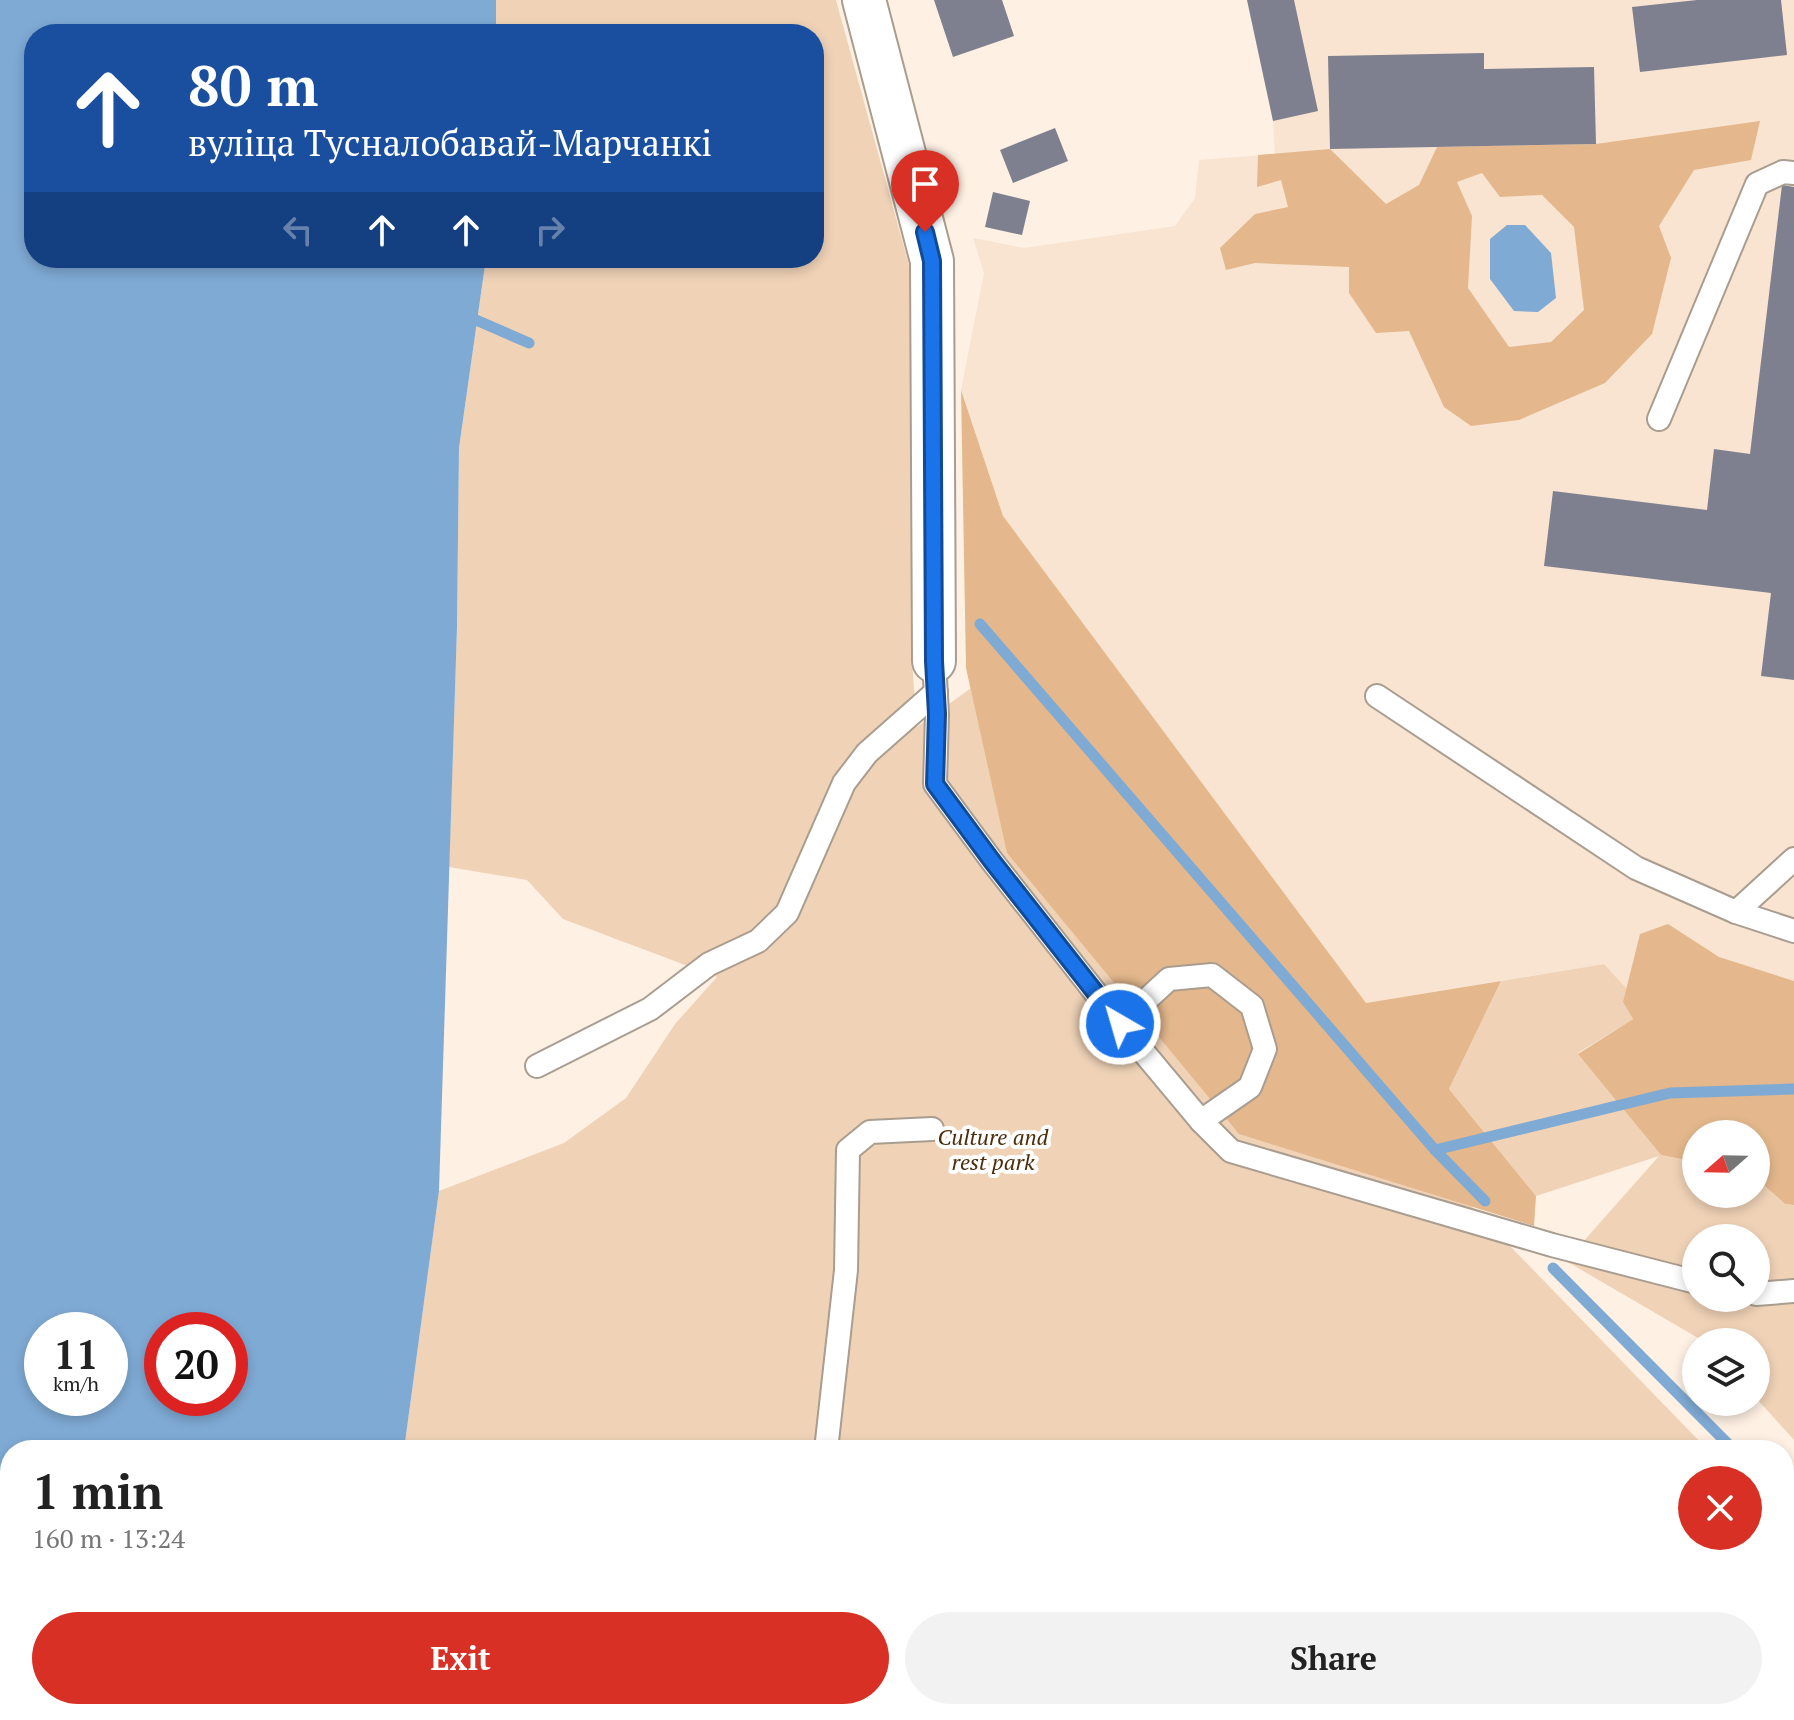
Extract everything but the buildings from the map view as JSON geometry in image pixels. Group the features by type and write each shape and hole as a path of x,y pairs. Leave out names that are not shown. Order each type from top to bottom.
{"street":[{"path":"864,0 932,261 935,676"}],"lane":[{"path":"1659,419 1757,184 1783,172 1794,173"},
{"path":"935,676 935,784 1120,1024 1201,1121 1231,1151 1542,1242 1682,1278"},
{"path":"537,1066 650,1009 709,964 758,941 787,913 844,783 935,676"},
{"path":"1377,696 1636,868 1736,912 1794,931"},
{"path":"1736,912 1794,859"},
{"path":"1120,1024 1169,979 1212,975 1252,1006 1265,1049 1250,1087 1201,1121"},
{"path":"827,1440 846,1270 848,1150 870,1132 932,1129"},
{"path":"1770,1293 1794,1291"}],"shaded area":[{"path":"1247,0 1794,0 1794,1035 1654,1020 1604,964 1366,1003 1003,516 961,390 984,273 973,238 1024,248 1175,226 1195,198 1199,160 1275,154 1273,121"},
{"path":"1760,121 1751,160 1694,170 1659,226 1671,258 1652,334 1605,383 1519,420 1471,426 1444,407 1409,331 1376,333 1349,293 1349,267 1255,263 1226,270 1220,248 1255,214 1288,207 1281,180 1257,187 1258,155 1330,149 1386,204 1419,185 1437,147 1596,144","holes":["1482,173 1500,197 1542,195 1574,227 1584,310 1551,342 1509,347 1468,288 1472,216 1457,182"]},
{"path":"961,390 1003,516 1366,1003 1501,981 1449,1089 1536,1196 1534,1226 1239,1134 1007,853 966,668"},
{"path":"1668,924 1719,957 1794,981 1794,1205 1785,1204 1770,1191 1770,1120 1682,1120 1682,1159 1661,1155 1578,1054 1633,1019 1623,1002 1640,934"}],"green space":[{"name":"Culture and rest park","path":"496,0 836,0 910,269 912,662 917,727 992,673 1152,877 1698,1440 405,1440 439,1191 564,1143 626,1098 675,1024 717,977 563,919 527,880 449,867 459,448 485,268 824,268 824,24 496,24"},
{"path":"1604,964 1627,989 1624,1003 1633,1019 1578,1053 1661,1155 1682,1159 1682,1208 1770,1208 1770,1191 1785,1204 1794,1205 1794,1440 1770,1413 1770,1328 1682,1329 1566,1261 1659,1156 1536,1196 1449,1089 1501,981"}],"water":[{"path":"0,0 496,0 496,24 24,24 24,268 485,268 459,448 457,627 439,1191 405,1440 0,1440"},
{"path":"1507,225 1525,225 1551,253 1556,298 1538,312 1514,311 1490,279 1490,239"}],"waterway":[{"path":"463,321 476,320 529,343"},
{"path":"980,624 1435,1150 1670,1093 1794,1089"},
{"path":"1435,1150 1485,1201"},
{"path":"1553,1268 1724,1440"}],"route":[{"path":"925,232 932,261 934,661 937,714 935,784 1120,1024"}]}
